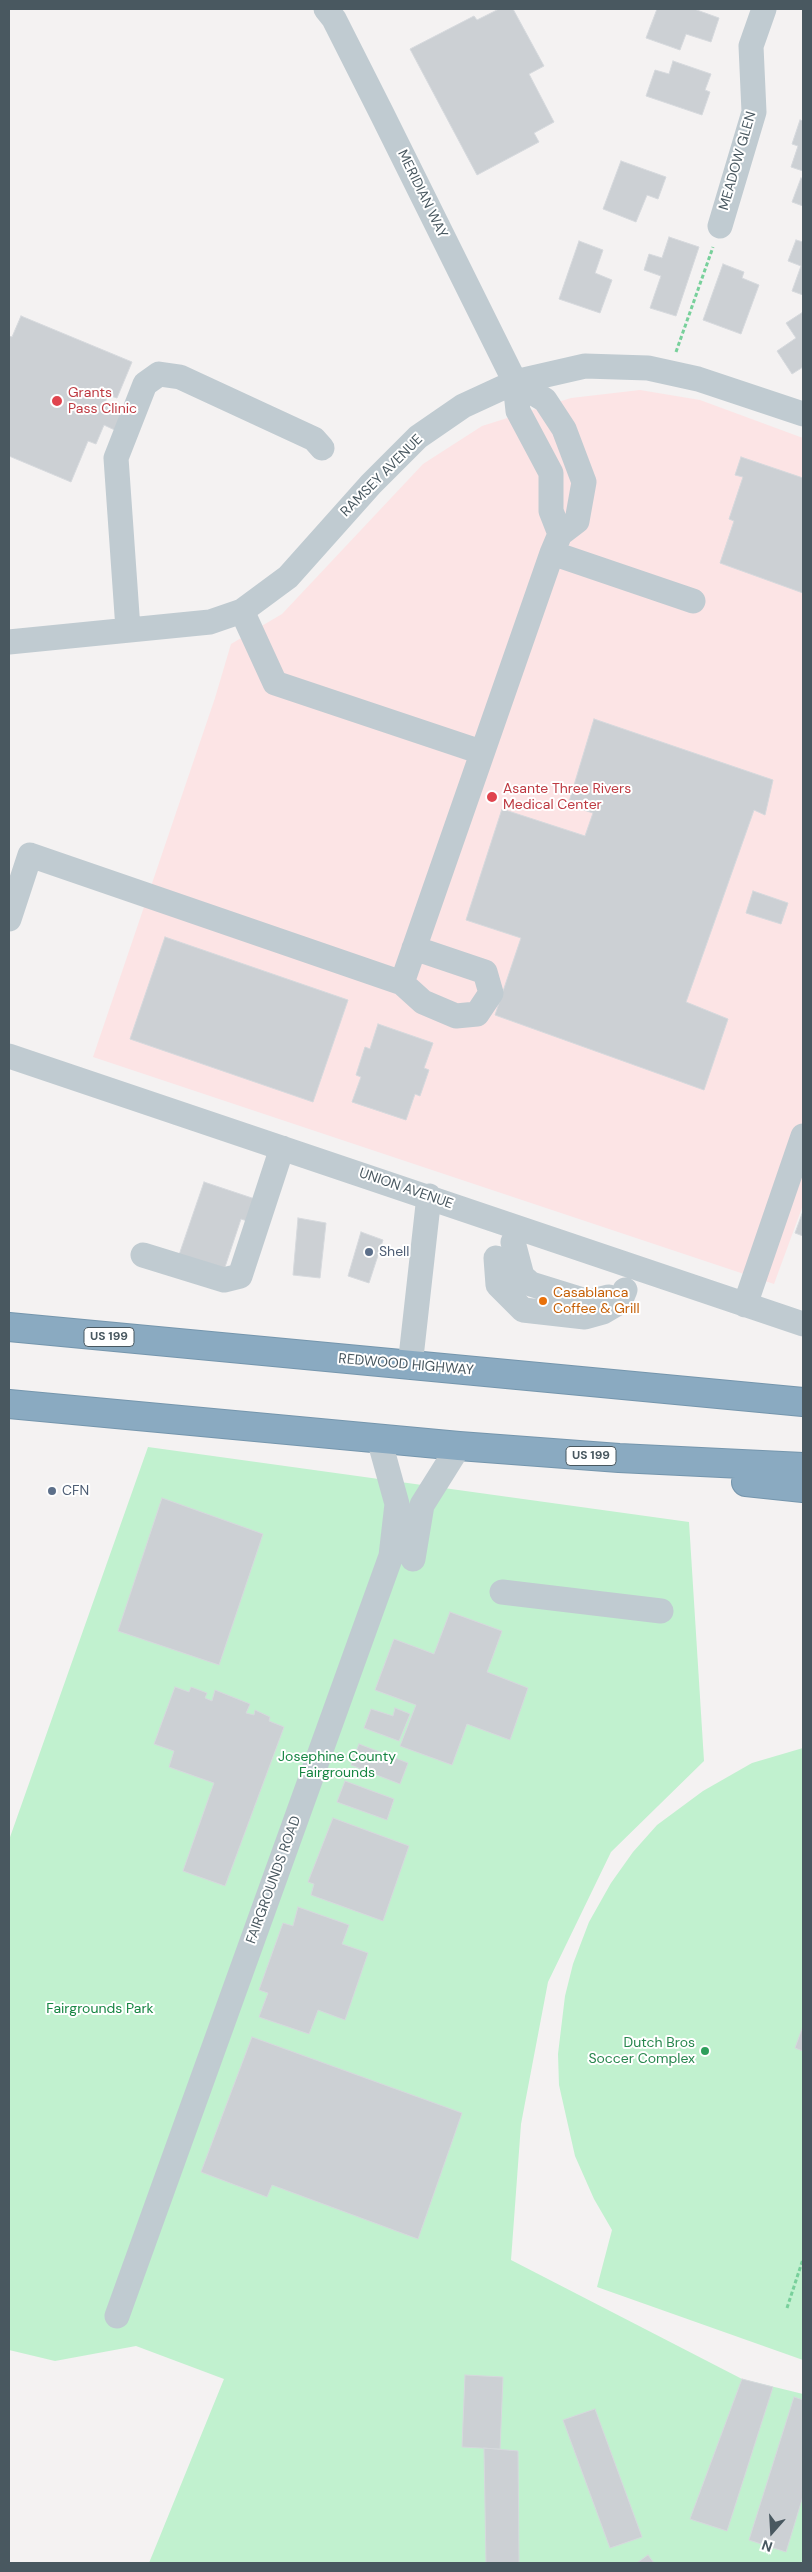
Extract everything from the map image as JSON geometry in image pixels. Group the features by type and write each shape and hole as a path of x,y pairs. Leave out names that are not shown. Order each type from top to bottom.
{"highway":[{"name":"REDWOOD HIGHWAY","path":"9,1327 803,1402"},
{"name":"US 199","path":"9,1404 459,1446 620,1458 803,1468"},
{"path":"620,1458 721,1479 803,1488"}],"street":[{"name":"MERIDIAN WAY","path":"326,9 334,19 515,382"},
{"name":"MEADOW GLEN","path":"720,226 754,112 751,46 764,9"},
{"name":"RAMSEY AVENUE","path":"9,642 210,622 242,611 288,577 371,484 418,437 463,406 515,382 585,366 648,368 670,372 803,414"},
{"path":"128,629 116,458 145,384 159,374 180,378 314,439 322,448"},
{"path":"515,382 518,411 551,473 551,511 556,544"},
{"path":"402,983 481,752 556,544 577,521 584,482 564,429 545,400 515,382"},
{"path":"556,544 693,600"},
{"path":"242,611 275,683 481,752"},
{"path":"9,919 30,855 402,983 423,1002 456,1016 477,1014 491,993 485,972 414,948"},
{"name":"UNION AVENUE","path":"9,1056 429,1196 803,1324"},
{"path":"745,1305 803,1136"},
{"path":"143,1255 224,1280 240,1276 282,1148"},
{"path":"410,1366 429,1196"},
{"path":"505,1250 522,1276 532,1284 589,1302 607,1298 625,1290 620,1302 603,1312 585,1317 522,1310 498,1285 505,1250"},
{"name":"FAIRGROUNDS ROAD","path":"117,2316 402,1558 397,1504 379,1439"},
{"path":"402,1558 422,1505 459,1446"},
{"path":"502,1592 661,1611"}],"path":[{"path":"670,372 720,226"},
{"path":"787,2308 803,2259"}],"shaded area":[{"name":"Asante Three Rivers Medical Center","path":"640,390 700,400 803,438 803,1205 774,1284 93,1057 215,698 231,644 282,614 423,464 482,426 571,398"}],"green space":[{"name":"Josephine County Fairgrounds","path":"148,1447 689,1522 704,1761 611,1852 548,1982 521,2124 511,2260 742,2379 803,2394 803,2563 149,2563 224,2379 136,2346 55,2361 9,2350 9,1840"},
{"name":"Dutch Bros Soccer Complex","path":"803,1748 803,2360 597,2287 612,2230 594,2199 575,2156 559,2085 558,2054 565,1996 573,1964 589,1922 611,1883 633,1852 657,1825 703,1791 752,1763"}],"building":[{"path":"499,9 513,9 544,66 529,74 554,122 534,133 539,142 477,175 410,49 474,16 477,20"},
{"path":"657,9 694,9 719,18 711,42 686,34 680,50 646,38"},
{"path":"673,61 711,74 705,90 710,92 702,115 646,96 655,70 669,74"},
{"path":"800,120 803,121 803,171 791,167 798,146 792,144"},
{"path":"621,161 666,177 658,199 647,195 636,222 603,209"},
{"path":"801,178 803,179 803,206 792,202"},
{"path":"669,237 699,247 676,316 650,308 661,276 644,270 649,254 662,258"},
{"path":"796,240 803,242 803,295 792,291 801,266 788,261"},
{"path":"579,241 603,250 595,273 612,280 600,313 559,299"},
{"path":"723,264 744,272 742,278 759,285 741,334 703,320"},
{"path":"803,312 803,367 792,374 777,351 796,338 786,323"},
{"name":"Grants Pass Clinic","path":"21,316 132,362 117,398 108,395 105,403 127,412 119,432 104,425 96,444 88,441 71,482 9,456 9,336 12,337"},
{"path":"741,457 803,478 803,593 720,563 734,521 729,519 743,477 735,475"},
{"path":"594,719 773,780 765,815 754,810 686,1002 728,1019 704,1090 495,1015 521,938 466,920 502,809 585,836 593,813 568,805"},
{"path":"753,891 788,903 781,924 746,913"},
{"path":"165,937 348,1000 313,1102 130,1039"},
{"path":"378,1024 433,1043 424,1068 429,1070 420,1096 415,1094 406,1120 352,1102 361,1077 356,1075 365,1047 370,1049"},
{"path":"204,1182 273,1205 265,1227 241,1219 224,1270 179,1255"},
{"path":"803,1211 803,1236 795,1233"},
{"path":"298,1218 326,1223 320,1278 293,1275"},
{"path":"361,1232 383,1240 369,1283 348,1276"},
{"path":"162,1498 263,1534 219,1665 118,1631"},
{"path":"450,1612 502,1631 487,1672 528,1688 510,1740 467,1724 452,1765 400,1746 416,1705 375,1690 394,1639 434,1654"},
{"path":"175,1687 189,1692 191,1687 207,1693 205,1698 212,1701 215,1690 250,1704 246,1713 254,1715 255,1710 270,1717 269,1721 284,1727 225,1886 183,1871 214,1783 169,1767 174,1751 154,1744"},
{"path":"395,1708 410,1714 399,1741 364,1728 371,1709 393,1716"},
{"path":"359,1744 408,1763 400,1784 351,1765"},
{"path":"345,1781 394,1799 387,1820 337,1802"},
{"path":"333,1818 409,1846 383,1921 311,1895 314,1884 308,1882"},
{"path":"298,1907 349,1925 342,1944 368,1953 345,2020 318,2010 309,2034 259,2017 268,1993 259,1990 283,1923 293,1926"},
{"path":"803,2026 803,2051 795,2048"},
{"path":"252,2037 462,2113 418,2239 272,2185 267,2197 201,2172"},
{"path":"465,2375 503,2377 500,2449 462,2447"},
{"path":"742,2379 773,2387 727,2531 690,2519"},
{"path":"794,2397 803,2400 803,2496 786,2552 749,2540"},
{"path":"595,2409 642,2537 610,2548 563,2420"},
{"path":"484,2448 518,2451 519,2563 486,2563"},
{"path":"648,2555 654,2563 637,2563"}],"place":[{"name":"Grants Pass Clinic","path":"57,401"},
{"name":"Asante Three Rivers Medical Center","path":"492,797"},
{"name":"Shell","path":"369,1252"},
{"name":"Casablanca Coffee & Grill","path":"543,1301"},
{"name":"CFN","path":"52,1491"},
{"name":"Dutch Bros Soccer Complex","path":"705,2051"}],"park label":[{"name":"Fairgrounds Park","path":"100,2009"}]}
